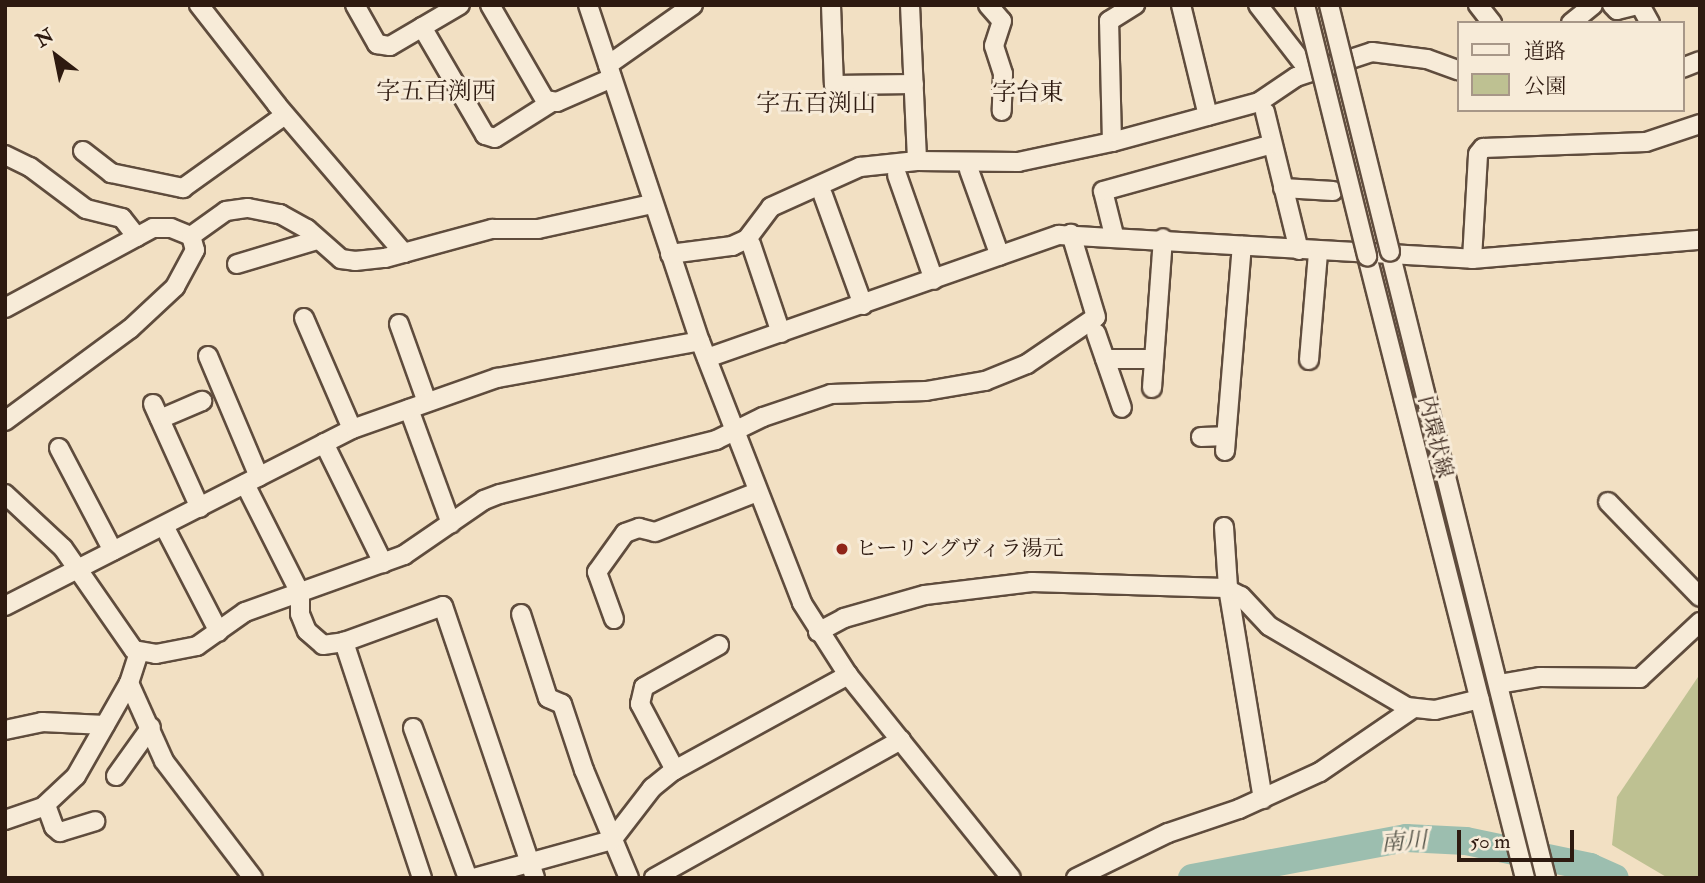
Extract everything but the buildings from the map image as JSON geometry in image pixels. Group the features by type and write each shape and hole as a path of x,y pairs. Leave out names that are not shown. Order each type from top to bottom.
{"street":[{"path":"199,5 285,115 404,253"},
{"path":"355,5 377,44 390,46 449,8"},
{"path":"490,5 541,97 552,103"},
{"path":"588,5 699,341 757,492 818,632 848,676 1011,878"},
{"path":"422,27 485,135 495,138 610,71 693,5"},
{"path":"831,5 834,86 914,84"},
{"path":"911,5 917,161"},
{"path":"988,5 1002,21 995,46 1003,74 1002,111"},
{"path":"1112,142 1109,21 1135,5"},
{"path":"1181,5 1208,116"},
{"path":"1258,5 1310,72"},
{"name":"内環状線","path":"1305,5 1525,878"},
{"name":"内環状線","path":"1329,5 1546,878"},
{"path":"1573,21 1593,5"},
{"path":"1612,5 1616,10 1639,5 1649,21"},
{"path":"1481,6 1491,21"},
{"path":"670,254 732,246 752,233 771,207 860,167 917,161 1018,162 1112,142 1259,102 1310,72 1372,52 1427,59 1456,69"},
{"path":"1265,112 1299,250"},
{"path":"83,151 111,173 184,188 285,115"},
{"path":"1472,259 1478,154 1483,148 1646,142 1699,124 1700,130"},
{"path":"1114,235 1103,191 1272,144"},
{"path":"5,155 30,167 86,209 122,218 136,237"},
{"path":"969,170 1000,256"},
{"path":"897,175 934,280"},
{"path":"1283,188 1333,191"},
{"path":"823,195 863,305"},
{"path":"191,236 214,217 248,208 280,214 349,261 404,253 492,229 538,229 652,204"},
{"path":"5,308 153,228 171,228 191,236"},
{"path":"707,358 1070,234 1163,238 1367,256 1390,252 1472,259 1700,240"},
{"path":"5,494 80,568 126,641 139,653 197,646 245,612 383,563 422,545 484,500 500,494 735,432 763,417 831,394 937,389 985,381 1032,361 1096,317 1070,234"},
{"path":"5,421 130,329 174,288 195,250 191,236"},
{"path":"1152,388 1163,238"},
{"path":"237,264 317,240"},
{"path":"751,244 781,333"},
{"path":"1201,438 1225,443 1242,246"},
{"path":"1310,360 1318,252"},
{"path":"304,318 352,429"},
{"path":"399,324 428,402"},
{"path":"1096,333 1122,408"},
{"path":"5,606 352,429 409,408 535,369 699,341"},
{"path":"208,356 252,481 300,593 301,620 316,642 344,642 443,606 533,871"},
{"path":"1105,359 1154,359"},
{"path":"200,508 157,411 202,401"},
{"path":"409,408 452,524"},
{"path":"324,443 383,563"},
{"path":"59,448 113,551"},
{"path":"614,619 597,572 625,533 639,528 654,532 757,492"},
{"path":"1608,502 1700,597"},
{"path":"164,526 219,632"},
{"path":"1224,527 1228,589 1263,799"},
{"path":"818,632 844,618 925,595 1032,582 1228,589 1269,626 1412,709 1435,710 1480,699"},
{"path":"521,614 548,698 562,704 612,840 629,878"},
{"path":"1499,684 1552,677 1640,678 1700,622"},
{"path":"344,642 422,878"},
{"path":"675,770 640,704 644,687 719,645"},
{"path":"5,820 46,805 80,771 129,683 139,653"},
{"path":"474,878 533,871 612,840 652,788 675,770 848,676"},
{"path":"129,683 164,761 253,878"},
{"path":"1076,878 1168,834 1263,799 1334,764 1412,709"},
{"path":"5,730 41,722 105,725"},
{"path":"116,776 151,727"},
{"path":"413,727 468,878"},
{"path":"654,878 901,740"},
{"path":"46,805 54,827 60,832 95,821"}],"green space":[{"path":"1700,674 1700,878 1668,878 1612,845 1617,797"}],"waterway":[{"name":"南川","path":"1192,878 1406,838 1466,841 1590,867 1615,878"}],"place":[{"name":"ヒーリングヴィラ湯元","path":"842,549"}],"district":[{"name":"字五百渕西","path":"436,92"},
{"name":"字台東","path":"1028,93"},
{"name":"字五百渕山","path":"816,104"}]}
